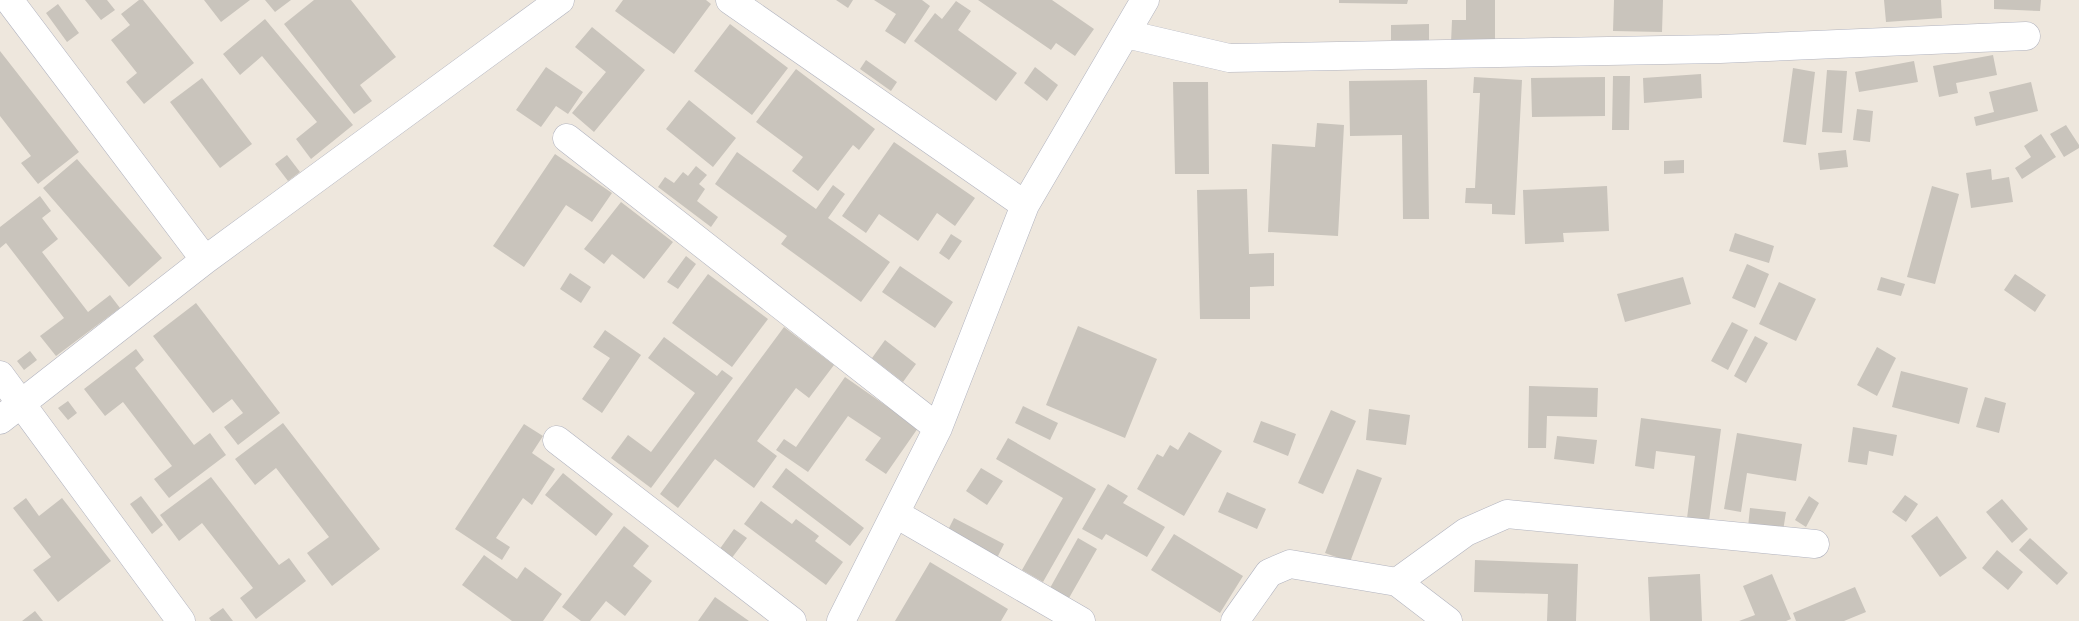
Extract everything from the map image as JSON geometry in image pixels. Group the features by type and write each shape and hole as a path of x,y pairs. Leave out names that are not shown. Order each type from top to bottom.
{"street":[{"path":"0,4 8,0 206,260"},
{"path":"0,420 206,260 560,0"},
{"path":"730,0 1024,205"},
{"path":"841,621 938,428 1024,205 1145,0"},
{"path":"1126,34 1229,58 1720,48 2026,36"},
{"path":"567,138 938,428"},
{"path":"0,375 181,621"},
{"path":"557,440 792,621"},
{"path":"896,514 1081,621"},
{"path":"1397,582 1466,532 1507,514 1815,544"},
{"path":"1235,621 1269,573 1290,564 1397,582 1448,621"}],"building":[{"path":"85,0 107,0 115,10 101,20"},
{"path":"139,0 143,0 194,63 144,104 126,82 137,73 111,40 130,25 121,14"},
{"path":"204,0 250,0 221,22"},
{"path":"265,0 291,0 275,12"},
{"path":"314,0 351,0 396,57 360,85 372,101 354,114 284,24"},
{"path":"623,0 706,0 711,4 674,54 615,11"},
{"path":"836,0 853,0 848,8"},
{"path":"874,0 922,0 930,6 905,44 885,31 896,14"},
{"path":"978,0 1052,0 1094,29 1075,56 1056,43 1051,50"},
{"path":"1339,0 1408,0 1407,4 1339,3"},
{"path":"1466,0 1495,0 1495,43 1451,43 1452,20 1466,20"},
{"path":"1614,0 1663,0 1662,32 1613,31"},
{"path":"1884,0 1941,0 1942,18 1886,22"},
{"path":"1994,0 2041,0 2040,11 1994,9"},
{"path":"956,1 971,11 958,30 1017,73 996,101 914,41 935,13 942,19"},
{"path":"58,4 79,33 67,42 46,13"},
{"path":"265,19 353,125 311,159 296,139 317,122 262,56 240,75 223,54"},
{"path":"730,24 788,68 752,115 694,71"},
{"path":"1429,24 1429,40 1391,40 1391,25"},
{"path":"592,27 645,70 594,132 572,113 606,72 575,47"},
{"path":"0,51 79,152 38,184 21,163 31,156 0,116"},
{"path":"1993,55 1997,75 1956,83 1958,93 1939,97 1933,66"},
{"path":"866,60 897,82 891,91 860,69"},
{"path":"1914,61 1918,82 1859,92 1855,72"},
{"path":"546,67 583,92 568,114 556,106 541,127 516,110"},
{"path":"1035,67 1058,85 1047,101 1024,83"},
{"path":"1793,68 1815,72 1806,145 1783,142"},
{"path":"796,69 875,129 859,150 853,145 818,191 792,171 803,157 756,122"},
{"path":"1827,70 1847,71 1842,133 1822,132"},
{"path":"1701,74 1702,98 1644,103 1643,78"},
{"path":"1613,76 1630,76 1629,130 1612,130"},
{"path":"1474,77 1522,80 1515,215 1492,214 1492,204 1465,203 1466,188 1475,188 1480,93 1473,93"},
{"path":"1605,77 1605,116 1532,117 1531,78"},
{"path":"202,78 252,144 220,168 170,102"},
{"path":"1427,80 1429,219 1403,219 1402,135 1350,136 1349,81"},
{"path":"1173,82 1208,82 1209,174 1175,174"},
{"path":"2031,82 2038,111 1976,126 1974,117 1994,112 1989,92"},
{"path":"689,100 736,138 713,167 666,129"},
{"path":"1857,109 1873,111 1870,142 1853,140"},
{"path":"1317,123 1344,125 1338,236 1268,232 1272,144 1315,147"},
{"path":"2066,125 2079,148 2064,157 2050,134"},
{"path":"2041,134 2056,157 2022,179 2015,168 2031,157 2024,146"},
{"path":"894,142 975,198 955,226 937,213 918,241 879,214 866,233 842,216"},
{"path":"1846,150 1848,167 1820,170 1818,153"},
{"path":"737,152 816,209 833,185 845,194 828,218 890,262 861,302 781,244 787,236 715,184"},
{"path":"555,154 612,193 592,222 566,205 524,267 493,246"},
{"path":"287,155 300,172 288,181 275,164"},
{"path":"77,159 162,258 129,287 43,188"},
{"path":"1684,160 1684,173 1664,174 1664,161"},
{"path":"696,166 707,175 699,184 705,189 697,201 718,217 711,227 658,187 665,177 674,183 683,172 688,176"},
{"path":"1991,169 1992,180 2009,177 2013,202 1971,208 1966,173"},
{"path":"1607,186 1609,231 1563,233 1564,242 1525,244 1523,190"},
{"path":"1932,186 1959,194 1935,284 1907,277"},
{"path":"1247,189 1249,254 1274,253 1274,286 1250,287 1250,319 1200,319 1197,190"},
{"path":"40,196 51,211 42,218 58,239 42,252 88,312 110,295 120,308 56,356 40,336 64,318 6,243 0,248 0,227"},
{"path":"621,202 673,242 644,279 612,254 604,264 584,249"},
{"path":"1735,233 1774,246 1769,263 1729,251"},
{"path":"951,234 962,241 949,260 939,253"},
{"path":"686,256 696,264 678,289 667,282"},
{"path":"1747,264 1769,274 1755,308 1732,298"},
{"path":"900,266 953,302 935,328 882,292"},
{"path":"570,273 591,287 581,303 560,289"},
{"path":"708,274 768,319 732,367 672,323"},
{"path":"2015,274 2046,295 2035,312 2004,290"},
{"path":"1683,277 1691,304 1625,322 1617,294"},
{"path":"1881,277 1905,284 1901,296 1877,290"},
{"path":"1779,282 1816,299 1796,341 1759,324"},
{"path":"196,303 280,413 238,445 224,427 243,413 232,399 213,413 153,336"},
{"path":"1732,322 1748,330 1728,370 1711,361"},
{"path":"1078,326 1157,359 1125,438 1046,405"},
{"path":"784,327 834,365 809,398 796,388 757,441 777,456 754,488 715,459 678,508 660,494"},
{"path":"605,330 641,355 602,413 582,399 610,358 593,347"},
{"path":"1755,336 1768,343 1746,383 1734,376"},
{"path":"664,337 717,376 722,370 733,378 651,488 611,458 628,435 651,452 695,393 648,358"},
{"path":"885,340 916,364 903,382 872,358"},
{"path":"1877,347 1896,358 1877,396 1857,385"},
{"path":"136,349 144,360 135,368 194,445 210,433 226,455 169,498 154,479 172,466 123,402 105,416 84,389"},
{"path":"30,351 37,360 24,370 17,361"},
{"path":"1901,371 1968,388 1959,424 1892,407"},
{"path":"845,377 918,428 886,474 865,460 881,438 848,416 808,472 776,450 784,439 796,447"},
{"path":"1529,386 1598,388 1597,417 1547,416 1546,448 1528,448"},
{"path":"1985,397 2006,403 1999,433 1976,427"},
{"path":"68,401 77,413 68,420 58,408"},
{"path":"1023,406 1058,423 1050,440 1015,423"},
{"path":"1369,409 1410,415 1406,445 1366,440"},
{"path":"1331,410 1356,421 1323,494 1298,483"},
{"path":"1641,418 1721,429 1708,529 1686,526 1695,456 1656,451 1654,469 1635,466"},
{"path":"1261,421 1296,434 1288,456 1253,442"},
{"path":"283,423 380,549 332,586 307,553 329,537 276,468 255,485 235,459"},
{"path":"524,424 543,436 532,453 555,469 532,505 523,498 496,538 510,547 502,560 455,529"},
{"path":"1853,427 1897,435 1893,456 1869,451 1867,465 1848,462"},
{"path":"1189,432 1222,451 1184,516 1137,489 1157,454 1163,457 1170,445 1178,450"},
{"path":"1737,433 1802,444 1796,481 1747,473 1741,512 1724,509"},
{"path":"1557,436 1597,440 1594,464 1554,459"},
{"path":"1008,438 1096,489 1043,582 1022,570 1063,498 996,459"},
{"path":"786,468 864,528 850,546 772,487"},
{"path":"981,468 1003,481 987,505 966,491"},
{"path":"1357,469 1382,478 1350,562 1325,553"},
{"path":"563,473 613,514 596,536 545,495"},
{"path":"211,477 279,565 289,558 306,581 256,619 240,598 253,588 202,523 179,541 160,515"},
{"path":"1108,484 1128,496 1123,503 1165,527 1147,557 1106,534 1102,540 1082,529"},
{"path":"1227,492 1266,509 1257,529 1218,512"},
{"path":"1905,495 1918,504 1906,522 1892,512"},
{"path":"141,496 163,525 152,534 130,504"},
{"path":"1809,496 1819,503 1806,527 1795,520"},
{"path":"26,498 39,516 62,498 111,561 58,602 33,570 51,557 13,508"},
{"path":"2002,499 2028,529 2012,543 1986,512"},
{"path":"761,501 792,524 796,519 819,536 815,541 843,562 826,585 744,524"},
{"path":"1750,508 1786,512 1783,531 1748,527"},
{"path":"1937,516 1967,558 1940,577 1911,536"},
{"path":"954,518 1004,544 997,558 947,532"},
{"path":"624,526 649,546 633,566 652,581 625,616 606,601 590,621 581,621 562,607"},
{"path":"734,529 747,538 731,559 719,550"},
{"path":"1174,534 1243,576 1220,613 1151,570"},
{"path":"1078,538 1097,549 1069,598 1050,588"},
{"path":"2030,538 2068,573 2057,585 2019,550"},
{"path":"1997,550 2023,572 2008,590 1982,568"},
{"path":"484,555 517,579 525,567 562,594 543,621 512,621 462,585"},
{"path":"1475,560 1578,564 1576,621 1547,621 1548,594 1474,592"},
{"path":"930,562 1008,609 1001,621 895,621"},
{"path":"1700,574 1702,621 1650,621 1648,577"},
{"path":"1772,574 1791,619 1786,621 1739,621 1755,615 1743,586"},
{"path":"1855,587 1866,612 1844,621 1796,621 1793,613"},
{"path":"715,597 749,621 698,621"},
{"path":"223,608 233,621 211,621 209,618"},
{"path":"35,611 43,621 22,621"}]}
